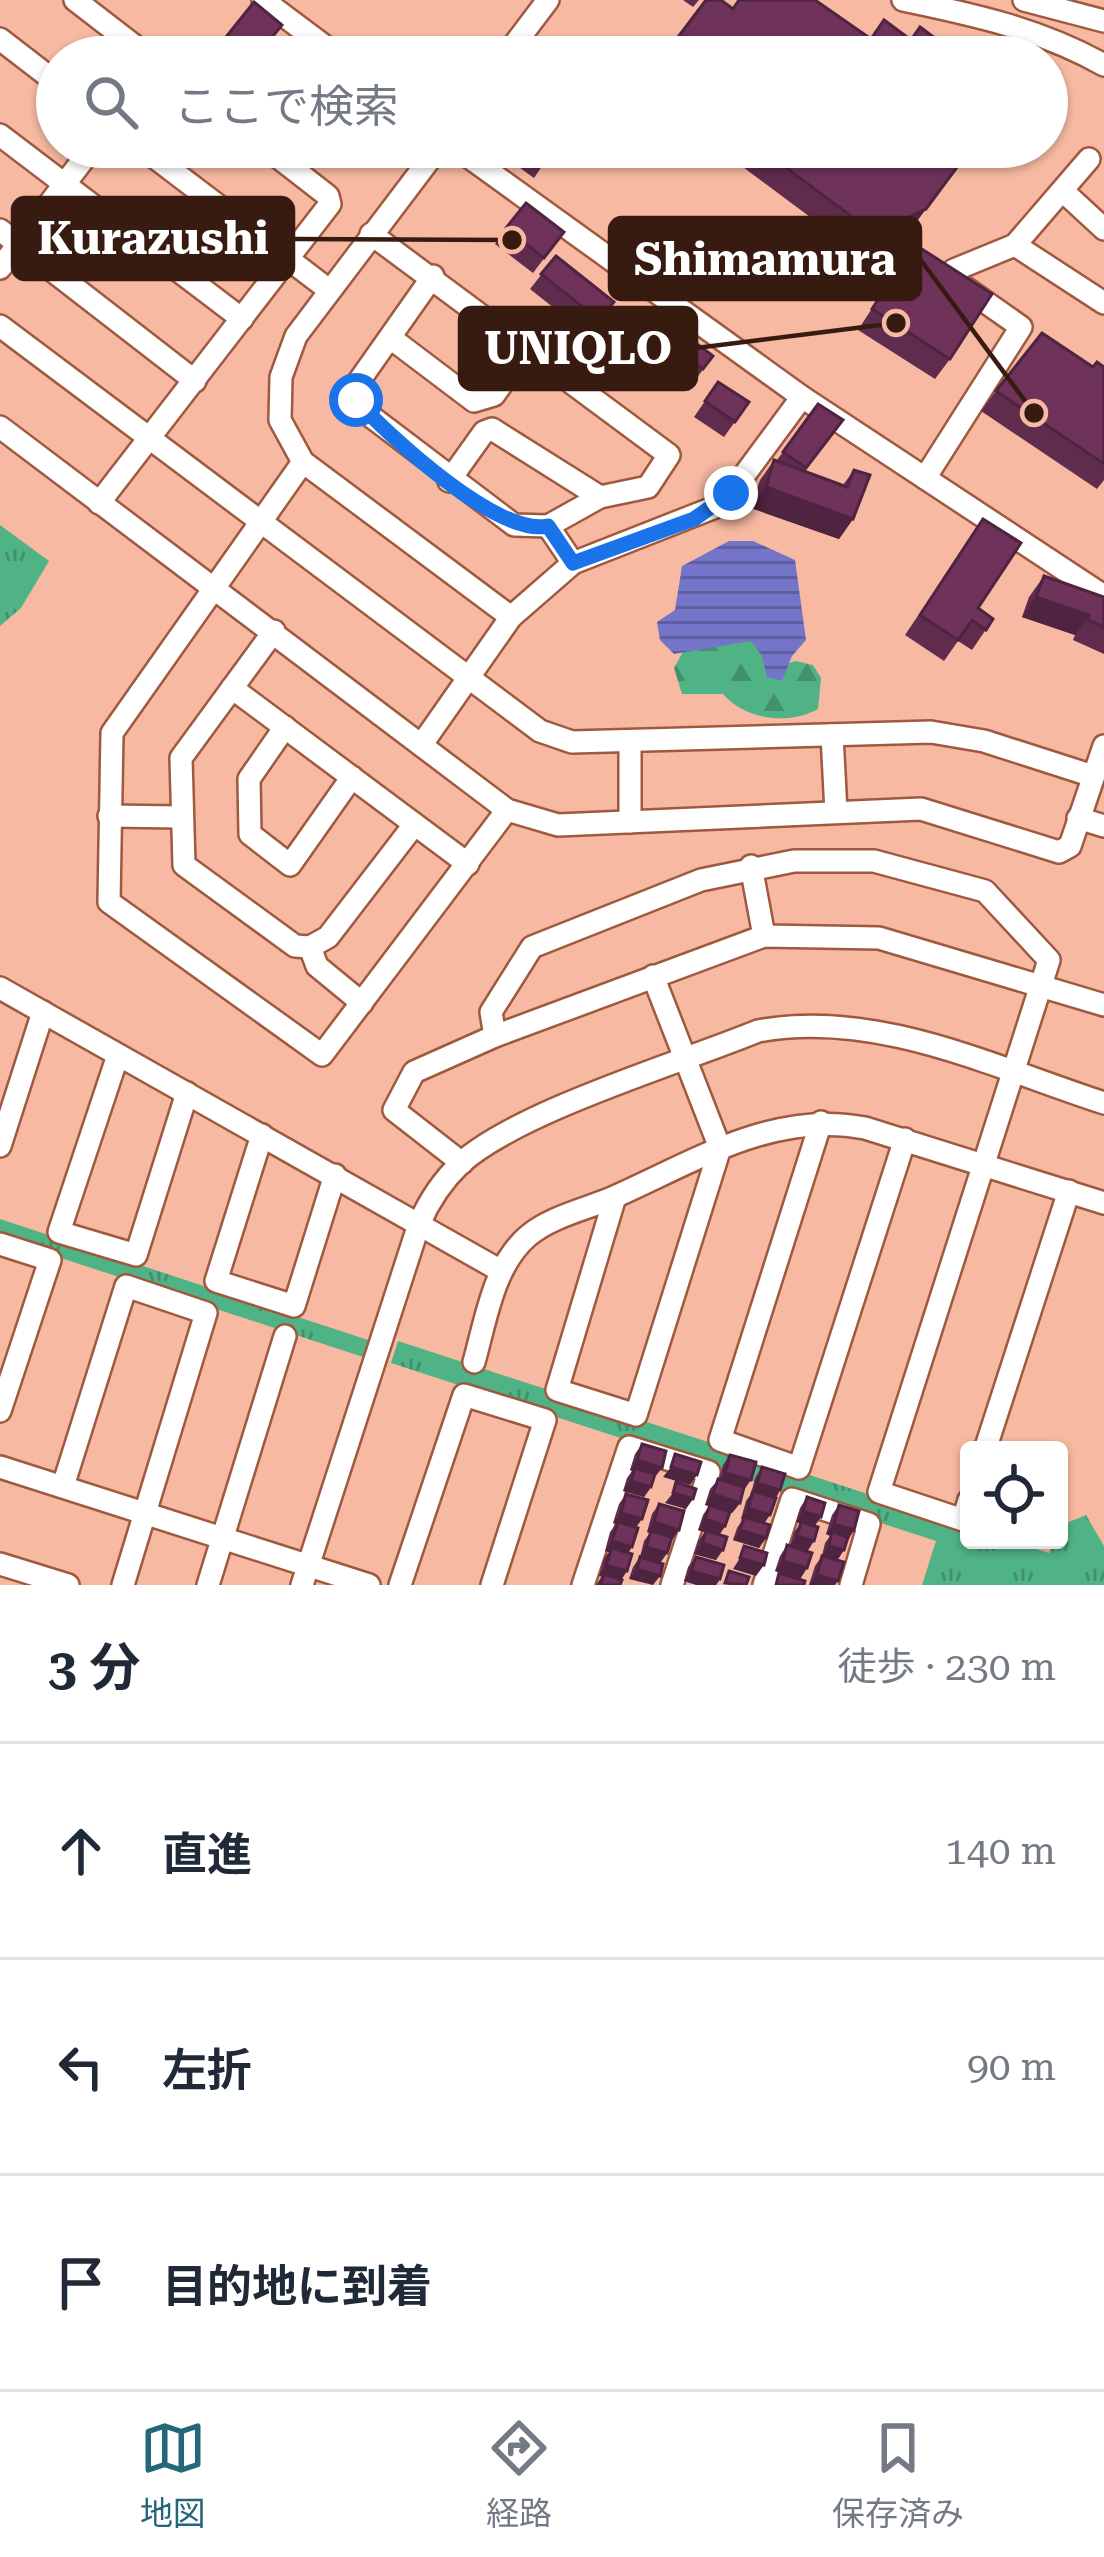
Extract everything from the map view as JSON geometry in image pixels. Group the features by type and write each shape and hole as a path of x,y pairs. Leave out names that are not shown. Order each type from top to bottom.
{"street":[{"path":"75,0 122,36"},
{"path":"263,0 311,36"},
{"path":"521,36 548,0"},
{"path":"903,0 1004,21 1046,36"},
{"path":"1024,0 1104,21"},
{"path":"0,39 36,67"},
{"path":"1068,45 1104,65"},
{"path":"0,135 36,163"},
{"path":"925,478 1029,332 954,280 961,264 1015,245 1065,193 1089,159"},
{"path":"43,168 242,320"},
{"path":"0,268 9,237 77,168"},
{"path":"169,168 328,290"},
{"path":"100,503 330,204 328,196 292,168"},
{"path":"422,168 296,335 280,377 280,420 302,462 511,617"},
{"path":"484,168 802,397 1104,596"},
{"path":"1065,193 1104,229"},
{"path":"370,234 433,276 669,455 648,487 610,496 548,526 514,526 449,481 356,400 359,381 433,276"},
{"path":"9,237 195,381"},
{"path":"1015,245 1104,302"},
{"path":"0,326 258,525 540,731 572,742 931,732 984,741 1093,776"},
{"path":"392,339 473,401 494,395 526,348"},
{"path":"422,744 511,617 573,563 713,508 731,493 802,397"},
{"path":"0,427 508,810 558,825 921,808 1059,851 1070,846 1104,748"},
{"path":"449,481 492,429 610,496 632,537"},
{"path":"302,462 112,734 109,902 322,1055 508,810"},
{"path":"548,526 573,563"},
{"path":"274,631 181,758 184,865 295,946 310,947 328,937 414,824"},
{"path":"232,688 468,864"},
{"path":"285,728 249,779 250,834 290,865 352,777"},
{"path":"832,735 836,812"},
{"path":"630,741 630,822"},
{"path":"109,816 180,817"},
{"path":"1078,818 1104,826"},
{"path":"495,1036 491,1012 532,947 701,880 751,866 838,858 874,861 985,891 1049,960 879,1492 960,1519"},
{"path":"751,866 764,936"},
{"path":"462,1163 394,1110 414,1072 495,1036 764,936 879,938 1104,1005"},
{"path":"310,947 317,966 362,1004"},
{"path":"614,1197 557,1390 636,1415 720,1148 652,976"},
{"path":"0,988 501,1271"},
{"path":"0,1147 44,1012"},
{"path":"305,1575 418,1224 432,1196 462,1163 505,1132 758,1031 831,1022 881,1031 1104,1103"},
{"path":"118,1055 59,1232 136,1255 187,1093"},
{"path":"821,1122 720,1439 799,1468 904,1139"},
{"path":"474,1362 501,1271 529,1235 720,1148 779,1127 821,1122 904,1139 1104,1202"},
{"path":"262,1135 216,1281 294,1306 335,1175"},
{"path":"988,1441 1069,1191"},
{"path":"0,1244 50,1260 0,1411"},
{"path":"63,1486 126,1286 206,1312 123,1585"},
{"path":"208,1585 285,1336"},
{"path":"400,1585 464,1395 545,1420 492,1585"},
{"path":"584,1585 629,1447 709,1472 672,1585"},
{"path":"0,1467 222,1538 305,1575 369,1585"},
{"path":"764,1585 792,1498 869,1524 851,1585"},
{"path":"0,1564 68,1585"}],"green space":[{"path":"0,525 49,561 21,608 0,626"},
{"path":"731,637 758,641 775,667 796,661 813,665 821,678 818,709 793,717 767,717 742,709 723,694 682,694 674,668 684,650"},
{"path":"0,1219 368,1340 363,1357 0,1238"},
{"path":"398,1341 960,1524 960,1549 1049,1553 1068,1549 1068,1522 1086,1515 1104,1546 1104,1585 922,1585 936,1541 391,1363"}],"shaded area":[{"path":"729,541 753,541 795,560 806,640 792,656 782,681 767,677 762,656 751,641 674,654 660,640 657,622 675,610 682,566"}],"building":[{"path":"706,0 721,0 733,9 739,0 815,0 867,36 679,36"},
{"path":"254,2 282,25 273,36 227,36"},
{"path":"884,20 906,36 873,36"},
{"path":"786,168 956,168 926,209 902,220 886,242"},
{"path":"526,203 564,232 544,258 506,228"},
{"path":"914,244 992,294 950,359 872,309"},
{"path":"556,256 614,302 599,320 541,274"},
{"path":"676,328 713,356 703,369 666,340"},
{"path":"1042,333 1093,367 1097,362 1104,367 1104,464 996,391"},
{"path":"718,382 749,402 735,422 705,401"},
{"path":"818,404 843,420 806,468 783,452"},
{"path":"774,460 847,487 854,470 870,475 853,519 766,487"},
{"path":"983,519 1021,543 978,608 993,619 986,630 972,620 958,640 920,615"},
{"path":"1044,576 1104,597 1104,627 1088,620 1089,615 1036,597"},
{"path":"642,1444 666,1451 662,1468 637,1460"},
{"path":"675,1454 701,1462 697,1475 671,1467"},
{"path":"730,1455 756,1462 751,1480 725,1473"},
{"path":"762,1467 785,1474 780,1490 757,1483"},
{"path":"635,1468 655,1474 651,1487 631,1481"},
{"path":"718,1479 744,1487 740,1503 713,1494"},
{"path":"676,1482 696,1489 693,1499 673,1493"},
{"path":"753,1491 776,1498 770,1515 748,1508"},
{"path":"626,1494 648,1500 642,1519 621,1513"},
{"path":"807,1497 825,1503 821,1517 803,1511"},
{"path":"659,1504 684,1511 679,1530 654,1522"},
{"path":"710,1505 730,1512 725,1526 705,1519"},
{"path":"839,1505 859,1511 854,1530 834,1524"},
{"path":"744,1517 770,1525 766,1538 740,1530"},
{"path":"618,1522 638,1528 632,1547 612,1541"},
{"path":"801,1522 818,1527 814,1541 797,1536"},
{"path":"651,1531 672,1537 667,1553 646,1547"},
{"path":"706,1531 727,1537 723,1550 702,1543"},
{"path":"832,1532 848,1537 844,1550 829,1546"},
{"path":"787,1545 812,1553 807,1568 783,1561"},
{"path":"744,1546 767,1553 764,1565 740,1558"},
{"path":"612,1548 632,1554 627,1571 606,1565"},
{"path":"822,1556 844,1562 838,1581 817,1575"},
{"path":"640,1557 663,1564 660,1576 637,1569"},
{"path":"696,1557 724,1565 720,1579 691,1571"},
{"path":"729,1571 749,1577 746,1585 725,1583"},
{"path":"779,1573 805,1581 804,1585 776,1585"},
{"path":"604,1574 622,1580 620,1585 600,1585"}],"place":[{"name":"Kurazushi","path":"512,240"},
{"name":"UNIQLO","path":"896,323"},
{"name":"Shimamura","path":"1034,413"}],"route":[{"path":"356,400 449,481 514,526 532,530 548,526 573,563 632,537 694,519 731,493"}]}
